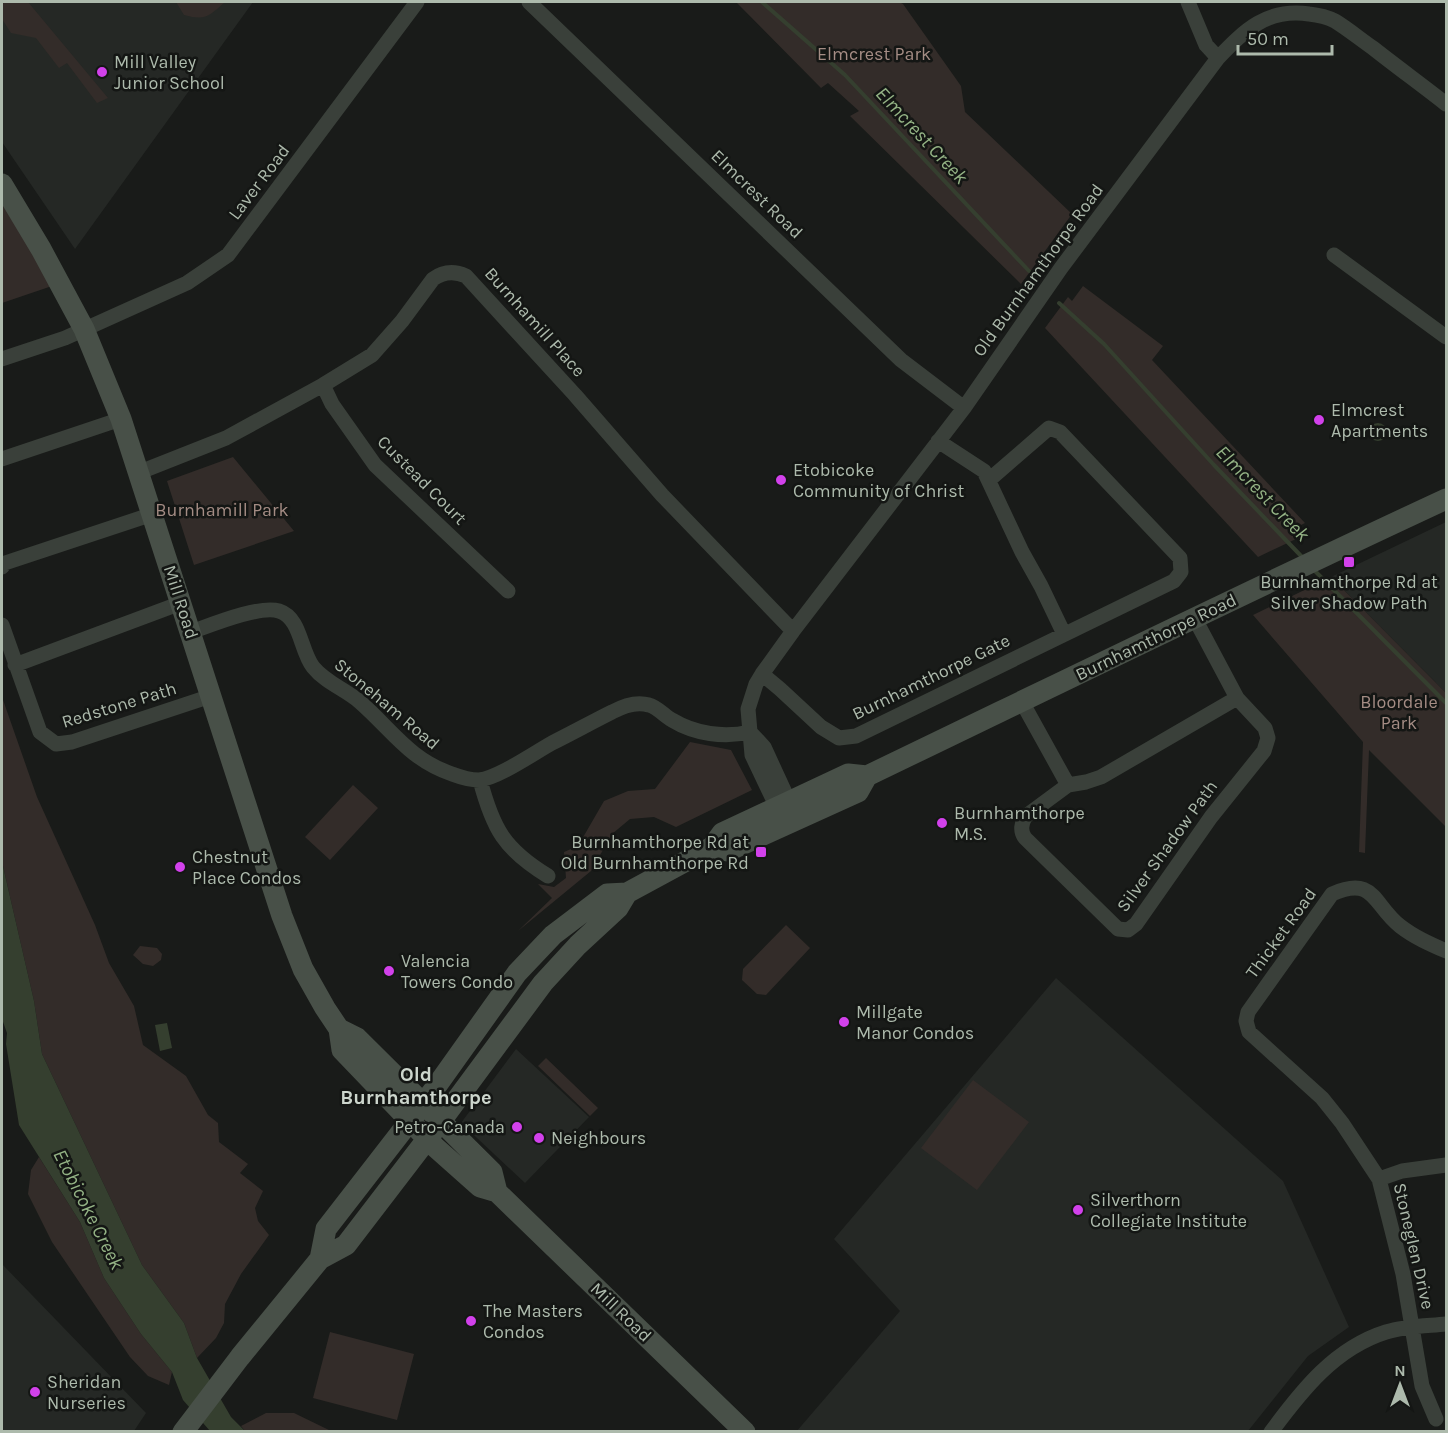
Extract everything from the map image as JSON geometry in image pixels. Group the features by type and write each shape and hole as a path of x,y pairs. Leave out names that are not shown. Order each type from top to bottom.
{"main road":[{"name":"Mill Road","path":"2,184 41,249 84,329 121,418 295,951 325,1008 339,1029 342,1050 427,1140 480,1187 497,1192 745,1431"},
{"name":"Burnhamthorpe Road","path":"320,1259 326,1229 410,1122 517,973 553,935 607,894 627,892 712,847 722,833 787,813 848,774 867,776 1195,619 1262,584 1446,499"},
{"name":"Burnhamthorpe Road","path":"183,1431 320,1259 346,1245 543,983 578,945 618,908 627,892"},
{"name":"Mill Road","path":"339,1029 357,1038 492,1172 497,1192"}],"street":[{"name":"Laver Road","path":"2,359 65,338 187,283 228,255 417,2"},
{"name":"Elmcrest Road","path":"529,2 901,360 963,408"},
{"path":"1188,2 1206,45 1218,58"},
{"name":"Old Burnhamthorpe Road","path":"750,732 748,710 762,674 963,408 1061,268 1218,58 1250,27 1285,7 1334,21 1446,104"},
{"path":"1334,255 1446,337"},
{"name":"Burnhamill Place","path":"140,472 226,438 323,385 372,355 440,274 458,272 466,276 575,395 662,495 793,631"},
{"name":"Custead Court","path":"323,385 332,404 375,465 508,591"},
{"path":"2,459 121,418"},
{"name":"Burnhamthorpe Gate","path":"762,674 821,727 839,738 856,736 1174,581 1181,572 1180,558 1060,432 1049,428 989,480"},
{"path":"938,441 984,471 1064,634"},
{"path":"2,567 5,563 153,514"},
{"path":"15,664 181,603"},
{"name":"Stoneham Road","path":"191,632 262,611 276,610 287,615 293,620 300,642 313,667 326,680 360,702 402,744 429,766 461,777 480,780"},
{"name":"Silver Shadow Path","path":"1195,619 1237,699 1265,728 1268,738 1267,747 1211,817 1137,924 1123,931 1114,927 1024,836 1022,824 1026,816 1068,785 1101,777 1237,699"},
{"name":"Redstone Path","path":"2,626 40,732 56,744 72,742 212,696"},
{"path":"1023,702 1068,785"},
{"path":"548,876 526,862 505,841 489,812 480,780 514,765 631,704 650,705 687,728 701,732 714,735 750,732 764,747 787,813"},
{"name":"Thicket Road","path":"1246,1021 1248,1012 1332,894 1344,888 1360,887 1367,890 1374,895 1399,926 1446,951"},
{"name":"Stoneglen Drive","path":"1246,1021 1249,1032 1322,1098 1342,1123 1378,1179 1403,1274 1422,1386 1436,1419"},
{"path":"1378,1179 1402,1171 1446,1165"},
{"path":"1271,1431 1299,1394 1326,1366 1356,1345 1386,1332 1446,1324"}],"shaded area":[{"name":"Mill Valley Junior School","path":"2,2 253,2 75,249 2,142"},
{"path":"1446,522 1446,693 1331,577"},
{"name":"Silverthorn Collegiate Institute","path":"1056,978 1283,1181 1349,1327 1308,1356 1248,1431 796,1432 900,1311 834,1239"},
{"path":"516,1049 589,1117 525,1183 461,1123"},
{"path":"2,1264 146,1413 134,1431 2,1431"}],"green space":[{"path":"2,2 28,2 108,98 97,103 67,63 59,68 36,38 11,33 2,19"},
{"path":"176,2 225,2 211,14 197,17 184,15"},
{"name":"Elmcrest Park","path":"736,2 899,2 903,4 961,86 965,112 1072,214 1021,284 850,116 859,111 828,83 821,88"},
{"path":"2,202 52,286 2,303"},
{"path":"1083,286 1163,346 1152,360 1305,523 1289,531 1296,539 1258,557 1045,328 1068,297 1072,301"},
{"name":"Burnhamill Park","path":"233,457 294,531 194,565 167,481"},
{"name":"Bloordale Park","path":"1331,577 1446,693 1446,827 1369,750 1365,853 1359,852 1363,742 1253,615"},
{"path":"2,697 37,797 95,925 109,963 134,1006 143,1045 186,1076 208,1115 218,1123 219,1142 248,1164 240,1173 263,1191 255,1208 258,1221 269,1235 241,1274 225,1304 224,1323 216,1338 197,1358 184,1323 142,1265 42,1054 34,1001 2,862"},
{"path":"690,742 731,750 752,790 676,827 654,817 630,819 612,834 591,871 518,931 552,898 538,884 554,887 566,878 564,852 578,846 604,801 628,791 655,789"},
{"path":"353,785 378,808 330,860 305,837"},
{"path":"786,925 810,948 766,995 757,994 742,980 743,969"},
{"path":"140,946 157,948 162,954 161,960 153,966 143,964 133,955"},
{"path":"546,1058 598,1108 590,1116 538,1066"},
{"path":"973,1080 1029,1122 977,1190 921,1148"},
{"path":"39,1157 80,1222 104,1278 141,1334 172,1372 169,1385 148,1376 130,1357 52,1242 28,1194 31,1170"},
{"path":"330,1332 414,1354 397,1420 313,1398"},
{"path":"266,1413 294,1413 331,1431 245,1431 241,1426"}],"water":[{"path":"1378,423 1384,426 1387,432 1384,438 1378,441 1372,438 1369,432 1372,426"},
{"name":"Etobicoke Creek","path":"2,862 34,1001 42,1054 142,1265 184,1323 197,1358 231,1417 245,1431 210,1431 183,1400 172,1372 141,1334 104,1278 80,1222 19,1125 6,1044 7,1033 2,1019"},
{"path":"167,1023 172,1048 160,1051 155,1025"}],"waterway":[{"name":"Elmcrest Creek","path":"762,2 845,75 1029,271"},
{"name":"Elmcrest Creek","path":"1059,303 1104,344 1214,465 1303,558"},
{"name":"Elmcrest Creek","path":"1312,568 1446,703"}],"place":[{"name":"Mill Valley Junior School","path":"102,72"},
{"name":"Elmcrest Apartments","path":"1319,420"},
{"name":"Etobicoke Community of Christ","path":"781,480"},
{"name":"Burnhamthorpe Rd at Silver Shadow Path","path":"1349,562"},
{"name":"Burnhamthorpe M.S.","path":"942,823"},
{"name":"Burnhamthorpe Rd at Old Burnhamthorpe Rd","path":"761,852"},
{"name":"Chestnut Place Condos","path":"180,867"},
{"name":"Valencia Towers Condo","path":"389,971"},
{"name":"Millgate Manor Condos","path":"844,1022"},
{"name":"Petro-Canada","path":"517,1127"},
{"name":"Neighbours","path":"539,1138"},
{"name":"Silverthorn Collegiate Institute","path":"1078,1210"},
{"name":"The Masters Condos","path":"471,1321"},
{"name":"Sheridan Nurseries","path":"35,1392"}],"district":[{"name":"Old Burnhamthorpe","path":"416,1086"}]}
